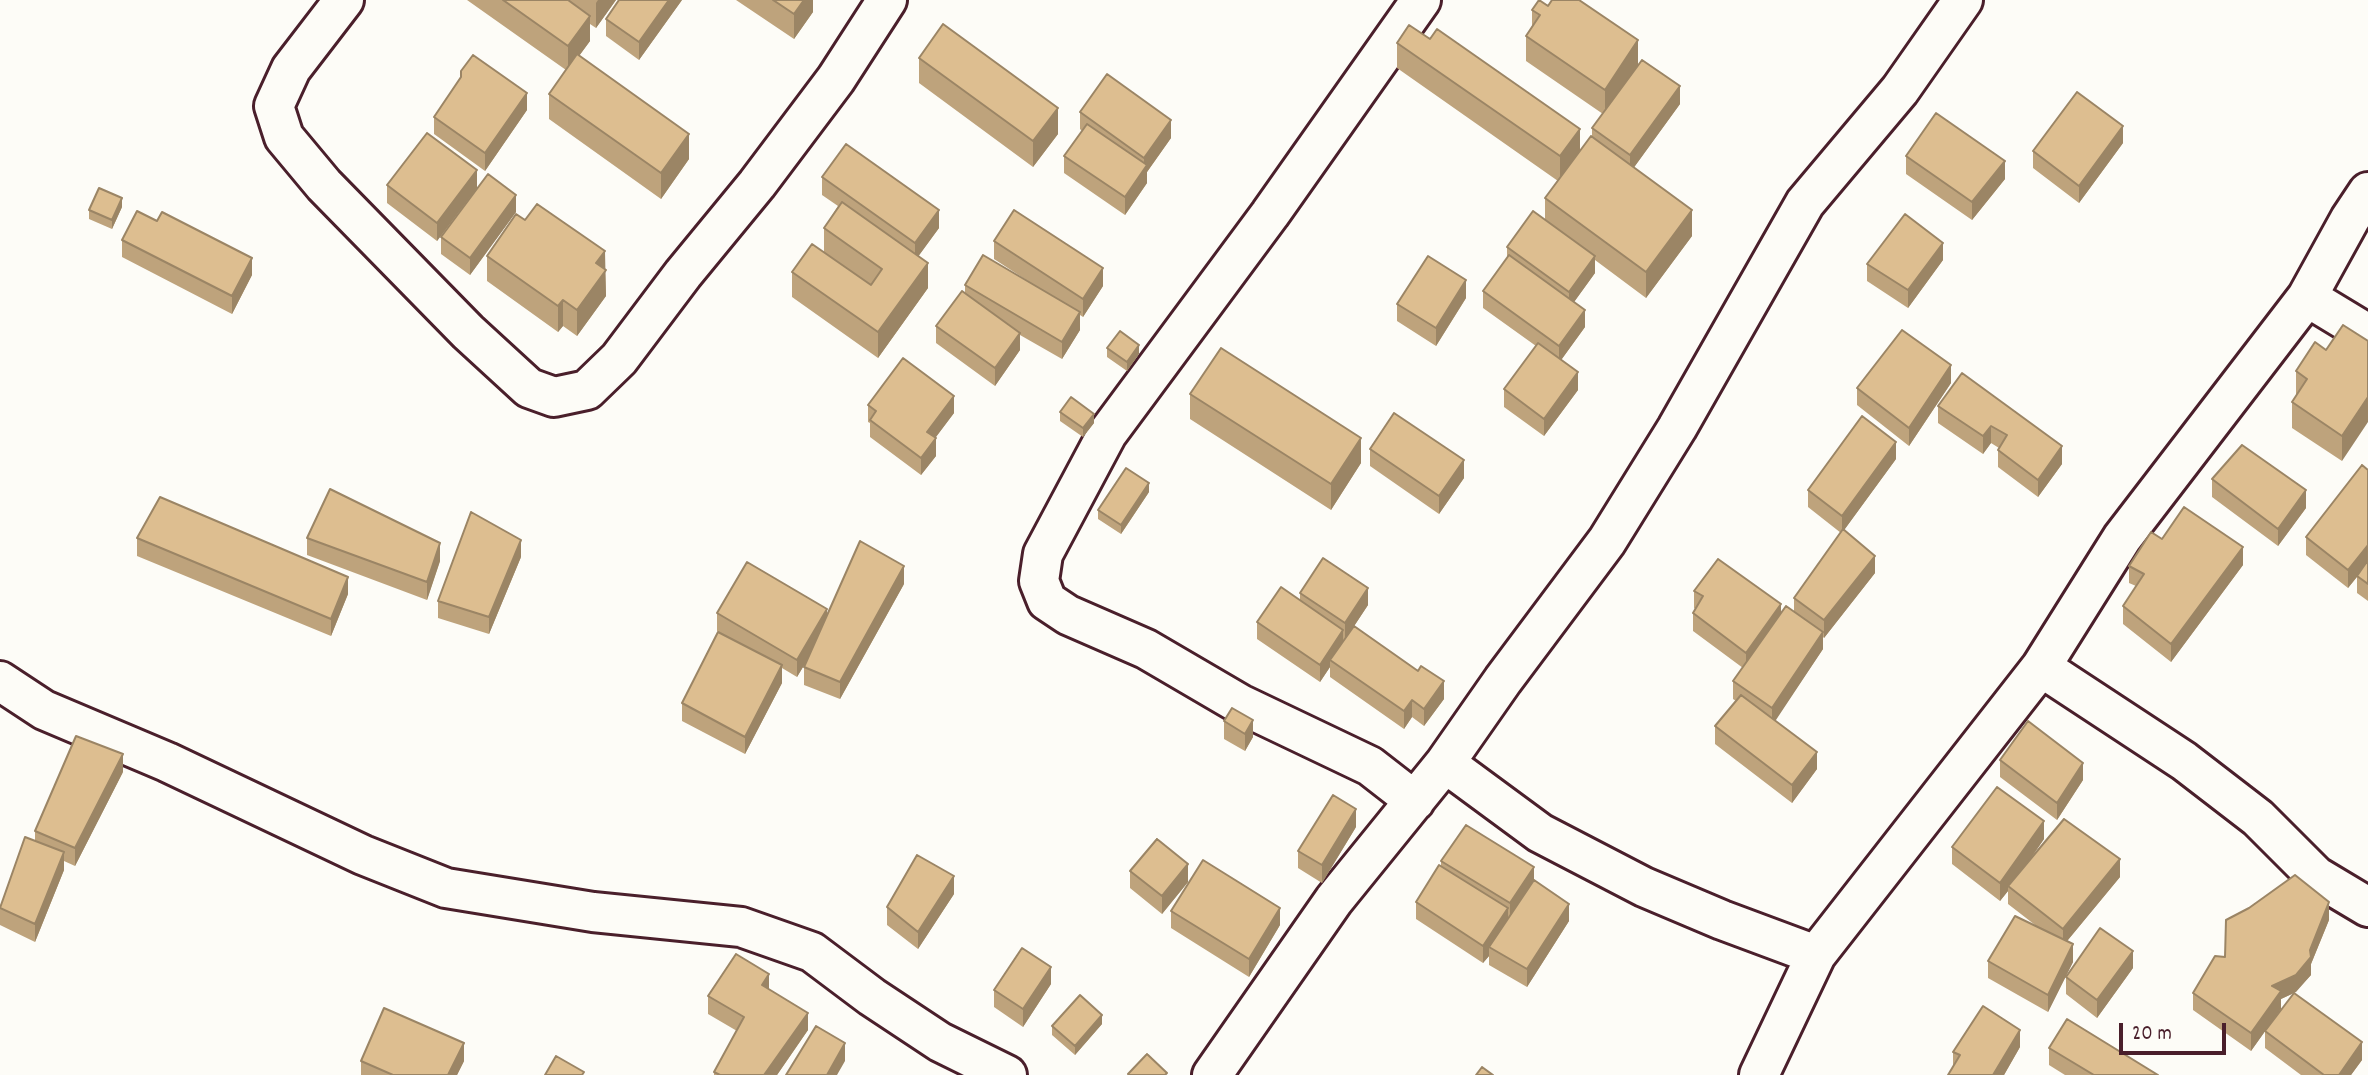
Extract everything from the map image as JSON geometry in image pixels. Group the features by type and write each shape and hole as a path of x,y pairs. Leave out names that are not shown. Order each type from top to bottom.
{"street":[{"path":"344,0 291,68 274,106 284,137 324,185 468,332 529,388 554,397 587,390 620,359 836,79 887,0"},
{"path":"1415,802 1370,766 1240,704 1146,649 1068,615 1047,601 1039,581 1043,554 1107,434 1270,214 1422,0"},
{"path":"1212,1075 1334,900 1445,763 1607,541 1678,428 1805,203 1900,90 1963,0"},
{"path":"1759,1075 1816,955 2041,667 2122,538 2308,297 2350,219 2368,192"},
{"path":"2308,297 2368,334"},
{"path":"2041,667 2184,761 2258,818 2316,876 2368,907"},
{"path":"0,681 44,710 167,762 363,855 446,888 593,912 741,927 812,952 872,997 940,1042 1007,1075"},
{"path":"1445,763 1541,833 1632,881 1722,920 1816,955"}],"building":[{"path":"503,0 568,0 590,16 568,46"},
{"path":"619,0 669,0 639,42 606,19"},
{"path":"773,0 804,0 794,14"},
{"path":"1539,0 1548,6 1552,0 1579,0 1638,40 1605,90 1526,36 1540,15 1532,10"},
{"path":"943,24 1058,108 1033,141 919,58"},
{"path":"1409,25 1430,39 1437,29 1580,129 1560,156 1397,43"},
{"path":"577,54 689,134 661,173 549,94"},
{"path":"473,55 527,93 485,153 434,117"},
{"path":"1642,60 1680,86 1630,155 1592,128"},
{"path":"1107,74 1171,120 1144,158 1080,112"},
{"path":"2077,92 2123,126 2079,186 2033,151"},
{"path":"1936,113 2005,161 1972,202 1906,156"},
{"path":"1087,124 1147,165 1125,197 1064,156"},
{"path":"427,133 477,170 437,223 387,185"},
{"path":"1591,136 1692,210 1646,272 1545,198"},
{"path":"846,144 939,210 915,243 822,177"},
{"path":"488,174 516,195 470,258 441,237"},
{"path":"99,188 122,198 112,220 89,210"},
{"path":"842,202 928,263 878,332 792,272 812,244 871,285 882,269 824,228"},
{"path":"537,204 605,251 596,263 606,270 577,310 563,300 558,306 487,256 516,214 525,220"},
{"path":"1014,210 1103,268 1083,299 994,241"},
{"path":"137,211 157,221 162,212 252,258 232,296 122,240"},
{"path":"1533,211 1595,256 1569,292 1507,247"},
{"path":"1905,214 1943,243 1908,290 1867,264"},
{"path":"983,255 1080,312 1062,342 965,285"},
{"path":"1509,255 1585,310 1559,346 1483,291"},
{"path":"1428,256 1466,280 1436,328 1397,304"},
{"path":"962,291 1020,333 995,368 936,326"},
{"path":"2343,325 2368,341 2368,397 2342,436 2292,402 2307,379 2296,371 2315,342 2326,350"},
{"path":"1902,330 1951,365 1909,428 1857,388"},
{"path":"1120,331 1139,345 1127,362 1107,348"},
{"path":"1538,343 1578,372 1544,419 1504,389"},
{"path":"1221,348 1361,438 1331,484 1190,394"},
{"path":"903,358 954,396 927,432 936,438 921,458 870,420 876,411 868,405"},
{"path":"1962,373 2062,446 2038,480 1998,450 2007,435 1991,426 1983,436 1938,406"},
{"path":"1071,397 1094,414 1083,428 1060,412"},
{"path":"1394,413 1464,460 1439,496 1370,449"},
{"path":"1862,416 1896,442 1842,516 1808,490"},
{"path":"2242,445 2306,490 2278,529 2212,479"},
{"path":"2362,465 2368,470 2368,545 2348,570 2306,537"},
{"path":"1126,468 1149,483 1121,525 1098,510"},
{"path":"330,489 440,543 427,582 307,538"},
{"path":"160,497 348,577 331,619 137,538"},
{"path":"2184,507 2243,547 2171,644 2123,606 2144,574 2129,566 2151,532 2162,539"},
{"path":"471,512 521,540 489,617 438,601"},
{"path":"1843,529 1875,556 1824,620 1794,598"},
{"path":"860,541 904,566 840,682 804,667"},
{"path":"1323,558 1368,588 1345,623 1300,593"},
{"path":"1718,559 1781,604 1746,653 1693,613 1703,596 1694,591"},
{"path":"2368,560 2368,584 2357,576"},
{"path":"747,562 827,609 797,660 717,613"},
{"path":"1281,587 1343,630 1320,665 1257,622"},
{"path":"1786,606 1823,632 1772,708 1733,681"},
{"path":"1354,626 1418,671 1421,666 1444,681 1424,709 1412,700 1404,711 1330,660"},
{"path":"718,632 782,665 745,737 682,703"},
{"path":"1741,695 1817,752 1792,785 1715,726"},
{"path":"1232,708 1253,720 1245,734 1224,721"},
{"path":"2028,721 2083,763 2057,803 2000,760"},
{"path":"76,736 123,754 75,848 35,831"},
{"path":"1997,787 2044,821 2000,883 1952,847"},
{"path":"1333,795 1356,809 1322,865 1298,851"},
{"path":"2064,819 2120,859 2063,929 2008,886"},
{"path":"1466,825 1534,867 1510,903 1441,861"},
{"path":"25,837 64,852 35,924 0,908"},
{"path":"1157,839 1188,864 1162,896 1130,871"},
{"path":"917,855 954,876 918,932 887,907"},
{"path":"1203,860 1280,908 1249,959 1171,911"},
{"path":"1439,865 1508,908 1483,946 1416,902"},
{"path":"2295,875 2329,902 2310,950 2311,957 2296,975 2272,986 2281,991 2251,1033 2193,993 2215,956 2225,957 2226,920 2249,908"},
{"path":"1534,880 1569,904 1527,969 1489,947"},
{"path":"2015,916 2073,944 2048,995 1988,961"},
{"path":"2100,928 2133,951 2097,1000 2066,977"},
{"path":"1022,948 1051,967 1023,1009 994,990"},
{"path":"736,954 769,974 762,985 808,1013 764,1075 720,1075 714,1072 744,1017 708,996"},
{"path":"2294,993 2362,1042 2339,1075 2324,1075 2265,1031"},
{"path":"1080,995 1102,1015 1075,1046 1052,1026"},
{"path":"1983,1006 2020,1030 1993,1075 1948,1075 1960,1055 1953,1052"},
{"path":"384,1008 464,1043 448,1075 393,1075 361,1061"},
{"path":"2067,1019 2158,1075 2094,1075 2049,1048"},
{"path":"816,1026 845,1043 827,1075 786,1075"},
{"path":"1147,1054 1167,1073 1129,1075 1128,1074"},
{"path":"556,1056 584,1072 582,1075 545,1075"},
{"path":"1482,1067 1493,1075 1476,1075"}]}
